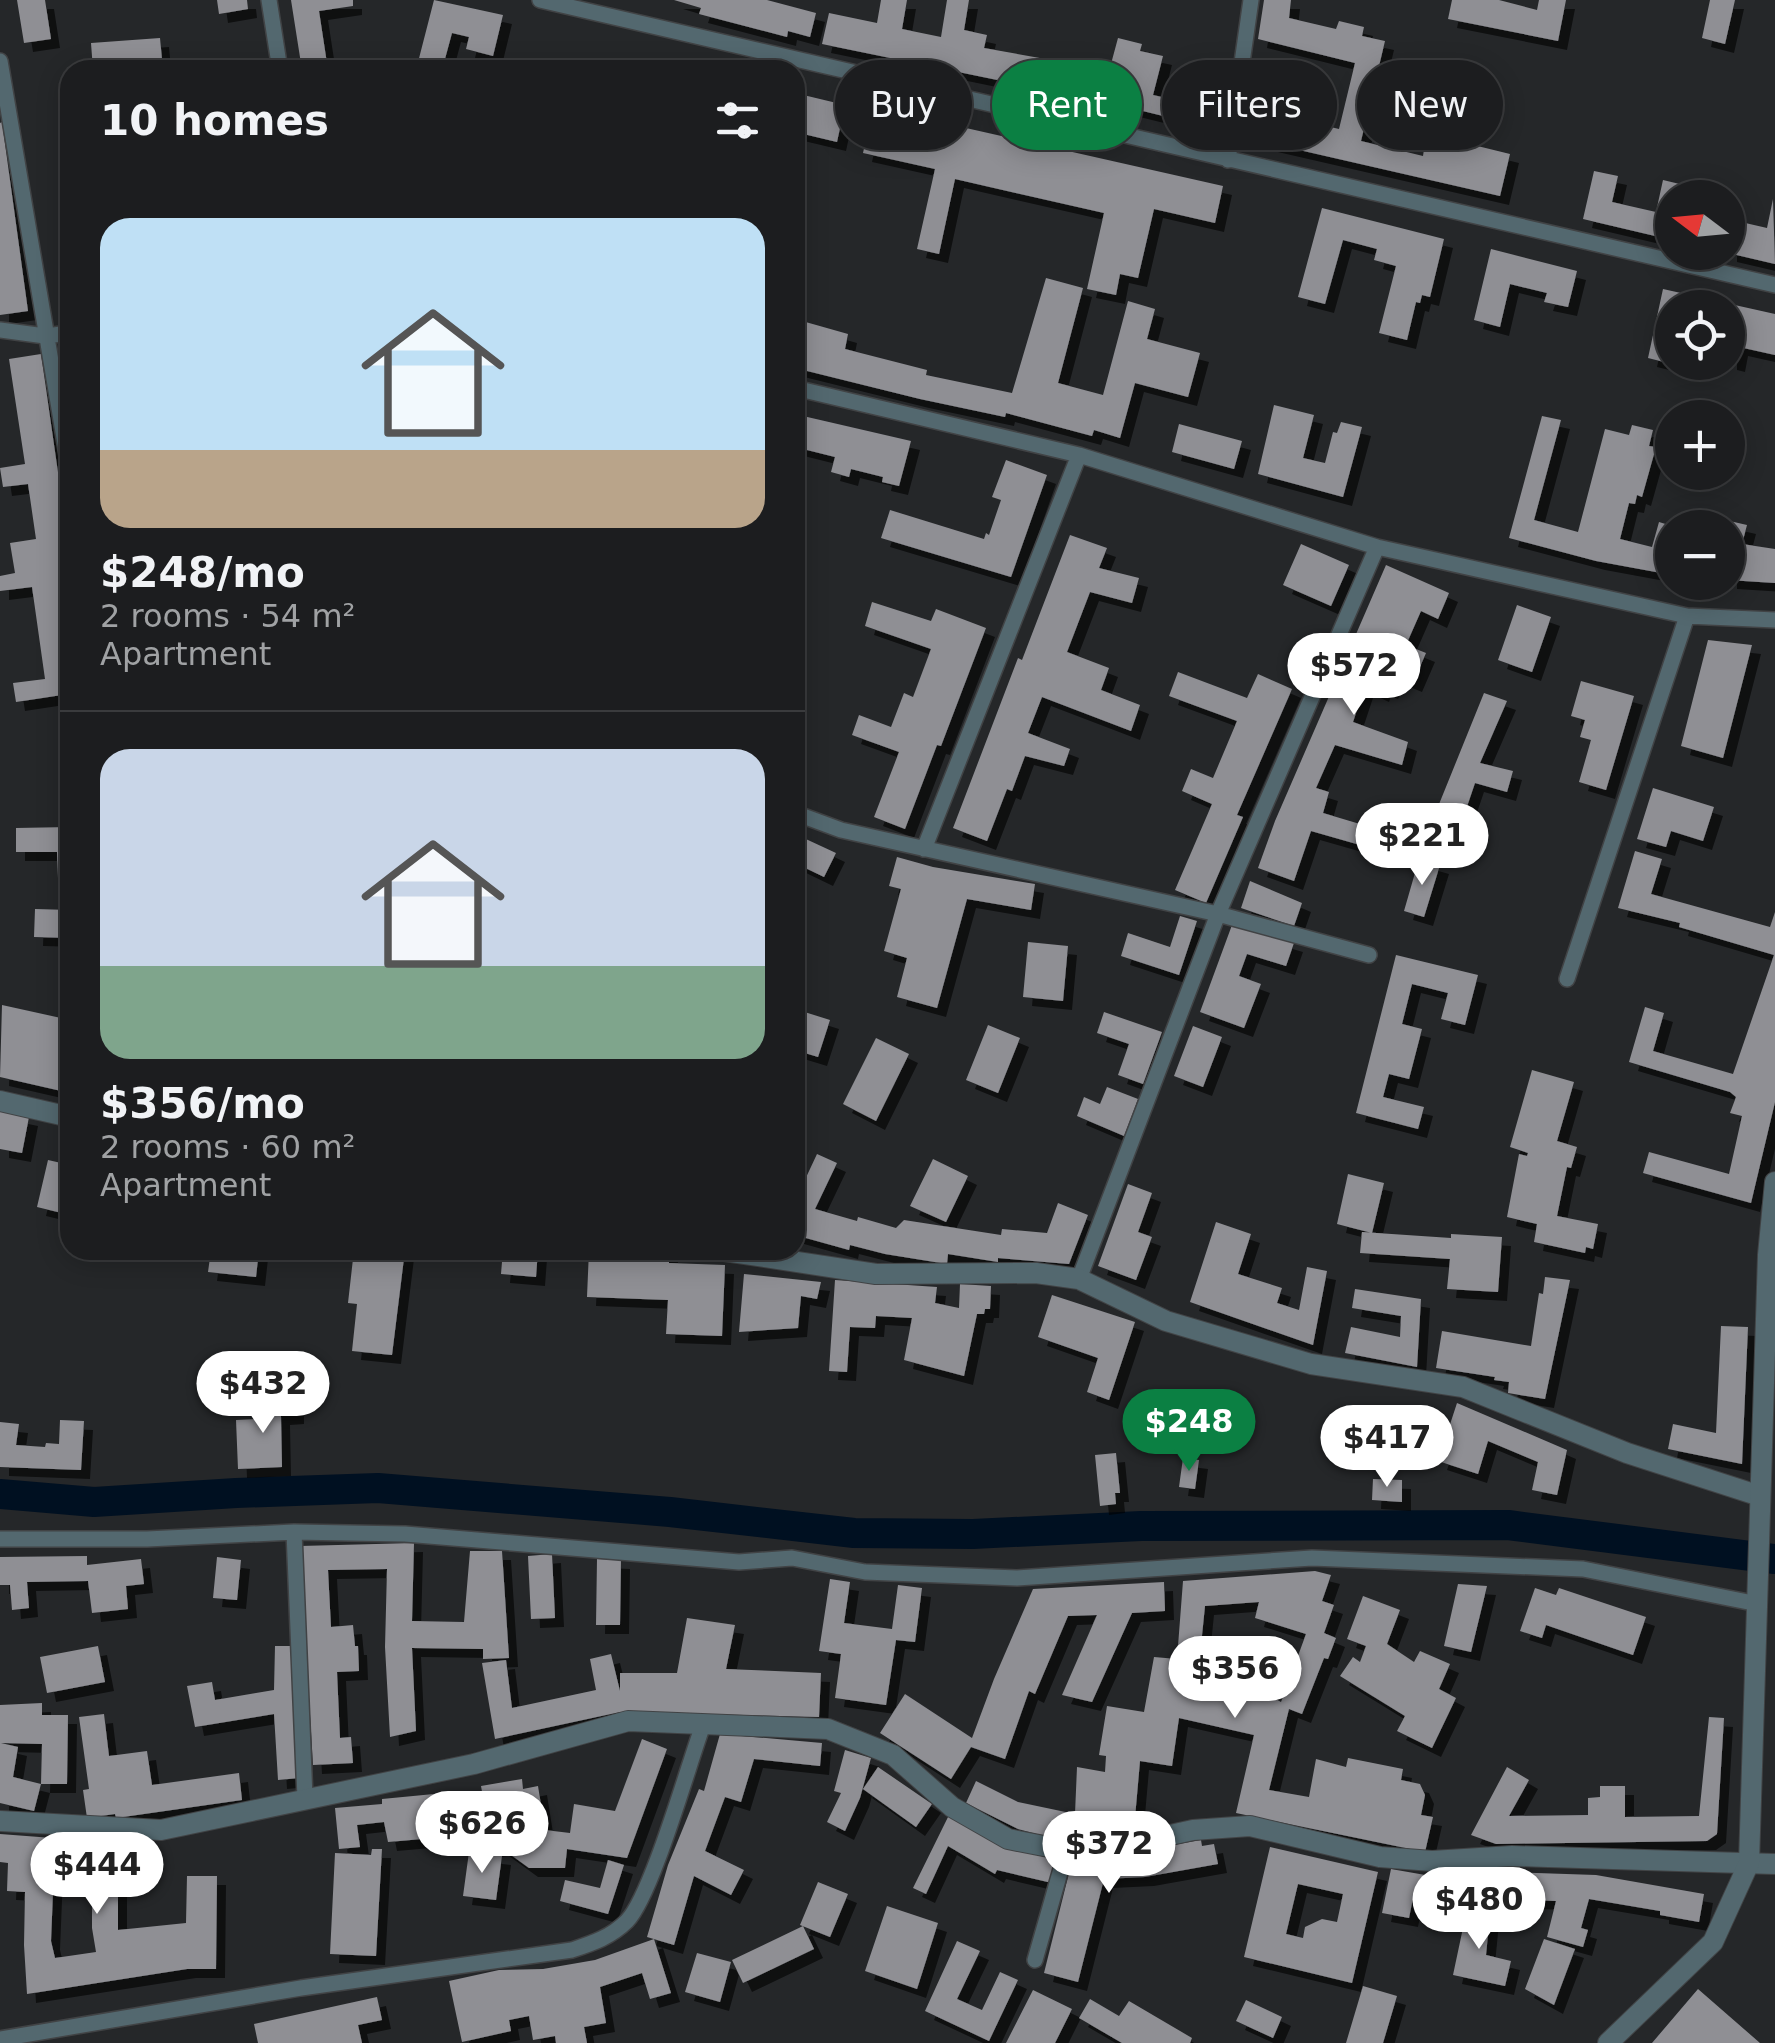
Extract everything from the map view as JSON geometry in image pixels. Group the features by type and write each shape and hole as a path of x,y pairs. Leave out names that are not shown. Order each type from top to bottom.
{"street":[{"path":"0,1101 60,1115"},
{"path":"1608,2043 1713,1942 1749,1863 1765,1505 1771,1196 1775,1182"},
{"path":"784,1260 876,1274 1036,1273 1079,1279 1166,1321 1311,1364 1463,1387 1765,1505"},
{"path":"0,1820 161,1830 474,1764 628,1722 828,1730 893,1755 952,1808 1008,1839 1067,1848 1125,1845 1193,1830 1250,1826 1380,1857 1432,1861 1512,1856 1775,1864"}],"lane":[{"path":"269,0 278,60"},
{"path":"540,0 798,60"},
{"path":"1228,160 1250,0"},
{"path":"0,61 60,418"},
{"path":"805,62 1775,284"},
{"path":"0,330 60,334"},
{"path":"805,390 1079,455 1377,546 1687,616 1775,620"},
{"path":"924,849 1079,455"},
{"path":"1079,1279 1218,914 1377,546"},
{"path":"1567,979 1687,616"},
{"path":"805,817 842,830 1218,914 1369,956"},
{"path":"294,1532 305,1798"},
{"path":"0,1539 147,1539 294,1532 405,1534 738,1562 792,1558 865,1572 1017,1578 1312,1558 1583,1569 1758,1604"},
{"path":"0,2039 301,1988 572,1950 606,1939 630,1919 649,1878 702,1725"},
{"path":"1035,1960 1067,1848"}],"building":[{"path":"17,0 45,0 51,39 24,43"},
{"path":"217,0 247,0 248,9 219,14"},
{"path":"291,0 353,0 353,6 319,11 326,60 300,60"},
{"path":"434,0 503,15 493,56 466,49 469,37 452,33 445,60 419,60"},
{"path":"674,0 767,0 816,13 810,37 788,31 787,37 699,14 701,8"},
{"path":"881,0 907,0 902,29 941,37 947,0 969,0 964,30 987,35 984,48 1051,60 992,60 992,79 972,75 972,60 900,60 822,44 829,13 877,23"},
{"path":"1264,0 1291,0 1289,18 1336,29 1339,21 1364,27 1362,36 1385,41 1380,60 1357,60 1357,150 1398,150 1423,156 1424,150 1494,150 1510,154 1500,196 1299,150 1337,150 1337,129 1355,63 1258,39"},
{"path":"1452,0 1499,0 1537,10 1539,0 1566,0 1558,41 1448,19"},
{"path":"1710,0 1735,0 1725,44 1702,38"},
{"path":"160,38 162,60 92,60 91,43"},
{"path":"1118,38 1142,44 1140,51 1163,56 1153,95 1162,97 1162,116 1142,111 1142,60 1112,60"},
{"path":"805,95 835,103 835,142 805,134"},
{"path":"0,123 28,311 0,315"},
{"path":"972,129 992,134 992,150 1064,150 1223,186 1215,223 1154,209 1138,278 1120,274 1116,295 1087,289 1104,213 955,179 939,254 917,249 935,169 863,153 972,150"},
{"path":"1594,171 1618,176 1612,202 1655,212 1655,236 1583,219"},
{"path":"1773,199 1775,264 1745,257 1745,223 1767,228"},
{"path":"1322,208 1444,239 1430,297 1422,295 1420,303 1416,302 1407,340 1379,333 1396,266 1374,260 1377,249 1343,240 1325,304 1298,297"},
{"path":"1491,249 1577,271 1568,307 1544,302 1547,293 1510,284 1500,327 1474,320"},
{"path":"1046,278 1083,288 1058,383 1103,395 1128,301 1155,309 1147,339 1200,353 1188,397 1135,383 1120,438 1094,430 1092,436 1006,413 1005,417 805,370 805,322 848,334 845,349 927,370 926,375 1012,393"},
{"path":"1745,307 1775,314 1775,355 1745,348"},
{"path":"1655,326 1655,360 1648,358"},
{"path":"41,354 60,486 60,695 16,702 13,683 45,679 32,587 0,591 0,576 15,573 10,543 36,539 28,484 3,487 0,468 25,464 9,359"},
{"path":"1274,405 1314,415 1303,458 1325,463 1333,432 1337,433 1341,422 1362,427 1343,497 1258,474"},
{"path":"805,416 911,441 899,486 882,482 883,477 851,469 849,477 831,472 835,457 805,450"},
{"path":"1542,416 1561,420 1534,520 1578,532 1605,429 1629,435 1632,425 1653,430 1649,446 1655,451 1642,497 1637,495 1635,504 1629,503 1620,539 1652,547 1655,536 1655,572 1509,538"},
{"path":"1179,424 1242,441 1234,469 1172,452"},
{"path":"1006,460 1047,475 1011,577 881,538 890,510 984,539 1001,500 992,497"},
{"path":"1070,535 1107,548 1099,568 1139,578 1132,603 1090,592 1067,652 1109,668 1101,690 1140,705 1131,731 1042,697 1028,733 1070,749 1064,766 1025,756 987,841 953,828"},
{"path":"1301,544 1349,565 1331,606 1283,585"},
{"path":"1745,544 1775,549 1775,583 1745,581"},
{"path":"1386,565 1449,593 1438,619 1421,611 1406,645 1426,653 1413,683 1396,676 1389,690 1382,687 1380,693 1365,686 1353,722 1408,742 1402,765 1335,745 1316,788 1329,792 1323,813 1380,830 1374,849 1311,831 1294,881 1258,868"},
{"path":"872,602 931,621 936,609 986,628 905,829 874,817 899,752 852,735 859,715 891,727 904,693 913,697 931,649 865,626"},
{"path":"1517,605 1551,617 1532,672 1498,660"},
{"path":"1708,640 1752,645 1723,758 1681,746"},
{"path":"1178,672 1247,698 1258,674 1292,689 1237,815 1243,817 1206,903 1175,890 1212,804 1182,791 1191,769 1213,778 1237,721 1169,696"},
{"path":"1581,681 1634,696 1606,790 1579,782 1591,740 1580,737 1585,720 1571,716"},
{"path":"1484,693 1507,701 1480,763 1513,771 1507,792 1475,783 1458,833 1431,824"},
{"path":"1653,788 1714,807 1703,841 1671,831 1666,847 1637,839"},
{"path":"60,827 60,878 57,852 16,852 16,828"},
{"path":"805,839 836,853 824,877 805,868"},
{"path":"1635,851 1662,859 1651,894 1770,927 1775,912 1775,1102 1751,1203 1643,1173 1649,1152 1729,1174 1742,1116 1730,1113 1736,1097 1730,1092 1629,1062 1645,1007 1664,1013 1653,1051 1733,1074 1774,955 1679,927 1680,923 1618,908"},
{"path":"897,857 1035,884 1031,910 967,899 937,1008 897,997 907,958 884,951 901,889 889,886"},
{"path":"1419,859 1440,865 1424,917 1404,911"},
{"path":"1250,881 1302,903 1294,926 1241,908"},
{"path":"35,909 60,910 60,938 34,937"},
{"path":"1180,916 1197,921 1179,975 1121,956 1128,933 1170,947"},
{"path":"1232,925 1294,943 1286,966 1247,954 1239,976 1261,984 1244,1028 1200,1012"},
{"path":"1028,942 1068,946 1063,1001 1023,997"},
{"path":"1396,955 1478,975 1465,1025 1441,1019 1448,993 1412,984 1402,1024 1422,1029 1409,1079 1389,1074 1383,1097 1424,1107 1418,1129 1356,1113"},
{"path":"2,1005 60,1018 60,1091 0,1077"},
{"path":"805,1012 830,1020 818,1057 805,1053"},
{"path":"1104,1012 1162,1032 1143,1084 1118,1075 1129,1044 1097,1033"},
{"path":"988,1025 1020,1038 998,1093 966,1080"},
{"path":"1193,1026 1222,1037 1203,1087 1174,1076"},
{"path":"876,1038 909,1054 876,1121 843,1104"},
{"path":"1532,1070 1574,1082 1557,1141 1577,1147 1571,1168 1567,1167 1557,1216 1598,1224 1593,1249 1586,1247 1585,1253 1534,1242 1537,1224 1507,1217 1519,1154 1528,1153 1510,1147"},
{"path":"1107,1087 1138,1099 1124,1136 1077,1116 1084,1097 1100,1104"},
{"path":"0,1111 29,1117 22,1153 0,1149"},
{"path":"817,1154 837,1163 815,1209 896,1228 904,1220 1001,1235 1002,1229 1047,1233 1058,1203 1088,1215 1069,1264 998,1258 998,1262 948,1254 947,1264 850,1245 849,1250 805,1238 805,1180"},
{"path":"933,1159 968,1176 946,1222 910,1206"},
{"path":"48,1160 60,1163 60,1213 37,1207"},
{"path":"1348,1174 1384,1183 1372,1233 1337,1224"},
{"path":"1128,1184 1152,1193 1138,1232 1152,1237 1136,1280 1098,1266"},
{"path":"1216,1222 1251,1234 1238,1274 1282,1288 1277,1303 1299,1310 1307,1267 1327,1271 1313,1345 1190,1302"},
{"path":"1362,1232 1502,1237 1498,1292 1447,1289 1450,1259 1360,1253"},
{"path":"210,1260 258,1260 256,1277 208,1272"},
{"path":"353,1260 404,1260 392,1355 352,1351 357,1304 348,1303"},
{"path":"502,1260 537,1260 536,1277 501,1274"},
{"path":"589,1260 725,1265 722,1336 666,1334 668,1300 587,1297"},
{"path":"744,1274 821,1282 817,1299 801,1296 798,1328 739,1332"},
{"path":"1545,1277 1570,1280 1545,1399 1508,1393 1509,1382 1494,1380 1495,1377 1436,1368 1442,1331 1531,1346"},
{"path":"835,1280 937,1287 935,1303 959,1308 960,1284 991,1286 990,1309 977,1314 964,1376 904,1360 912,1318 876,1316 875,1328 850,1327 847,1372 829,1371"},
{"path":"1355,1289 1421,1299 1417,1367 1345,1353 1351,1327 1400,1337 1401,1316 1352,1308"},
{"path":"1052,1295 1135,1322 1109,1400 1087,1392 1098,1358 1038,1337"},
{"path":"1721,1326 1748,1327 1742,1464 1668,1449 1673,1424 1716,1433"},
{"path":"295,1401 295,1415 281,1416 282,1467 238,1469 236,1420 258,1419 257,1403"},
{"path":"1457,1403 1567,1450 1557,1495 1532,1490 1538,1462 1488,1441 1478,1474 1438,1461"},
{"path":"60,1420 84,1421 81,1470 0,1467 0,1422 19,1424 16,1445 45,1447 46,1443 59,1444"},
{"path":"1116,1453 1120,1493 1115,1493 1116,1504 1100,1506 1095,1455"},
{"path":"1183,1458 1199,1460 1195,1489 1179,1487"},
{"path":"1373,1479 1402,1480 1402,1502 1372,1500"},
{"path":"414,1543 412,1621 464,1622 470,1551 502,1551 509,1658 483,1659 483,1649 412,1648 416,1731 390,1737 385,1647 387,1569 328,1570 331,1627 353,1625 358,1646 359,1671 337,1672 340,1738 351,1737 353,1763 313,1765 300,1546"},
{"path":"552,1554 555,1618 531,1619 528,1556"},
{"path":"87,1556 87,1565 141,1559 144,1584 126,1586 128,1609 92,1613 88,1581 27,1582 29,1608 12,1610 10,1585 0,1585 0,1557"},
{"path":"217,1557 241,1560 237,1600 213,1598"},
{"path":"597,1559 621,1560 620,1625 596,1625"},
{"path":"1315,1571 1331,1575 1322,1601 1334,1605 1324,1633 1336,1638 1302,1714 1289,1709 1269,1790 1309,1797 1316,1759 1346,1767 1348,1758 1403,1769 1401,1780 1420,1784 1425,1795 1421,1815 1433,1817 1425,1852 1236,1813 1254,1735 1179,1718 1172,1766 1140,1761 1134,1829 1097,1826 1096,1839 1059,1840 1018,1829 966,1803 976,1781 1018,1802 1075,1814 1077,1767 1105,1772 1106,1756 1099,1755 1107,1706 1144,1712 1154,1657 1177,1659 1183,1581","holes":["1259,1602 1255,1618 1306,1634 1281,1702 1265,1693 1225,1657 1200,1655 1205,1606"]},
{"path":"830,1579 850,1582 844,1623 892,1629 898,1585 922,1588 915,1642 896,1640 886,1705 835,1698 841,1654 819,1651"},
{"path":"1164,1582 1165,1611 1132,1613 1092,1702 1062,1695 1097,1615 1068,1616 1035,1694 1029,1691 1005,1759 971,1747 951,1779 880,1733 905,1694 972,1738 1033,1589"},
{"path":"1458,1584 1487,1586 1471,1652 1444,1646"},
{"path":"1535,1588 1556,1595 1559,1588 1646,1617 1633,1655 1546,1625 1542,1638 1520,1631"},
{"path":"1363,1596 1400,1610 1387,1644 1414,1662 1420,1651 1450,1664 1439,1689 1456,1698 1432,1748 1397,1731 1405,1716 1340,1676 1353,1657 1360,1662 1366,1646 1347,1639"},
{"path":"687,1618 735,1625 726,1669 821,1673 819,1717 620,1712 495,1739 482,1663 506,1660 512,1708 596,1690 590,1659 611,1654 620,1691 620,1673 677,1673"},
{"path":"98,1646 105,1682 47,1693 40,1657"},
{"path":"275,1646 292,1646 299,1778 278,1780 274,1714 195,1727 187,1686 212,1682 215,1700 274,1690"},
{"path":"42,1703 42,1715 68,1715 67,1784 41,1784 34,1811 0,1803 0,1705","holes":["1,1743 42,1744 41,1784 13,1777 18,1747"]},
{"path":"104,1714 109,1756 147,1751 152,1785 239,1773 242,1800 116,1818 115,1814 87,1818 83,1790 89,1789 79,1717"},
{"path":"1709,1717 1724,1718 1717,1834 1707,1841 1496,1844 1471,1835 1507,1767 1529,1780 1509,1816 1588,1815 1588,1798 1600,1797 1600,1786 1625,1786 1625,1817 1699,1816"},
{"path":"720,1734 822,1743 820,1766 754,1759 741,1802 725,1797 705,1851 744,1870 731,1895 694,1876 674,1945 647,1937 668,1865 699,1789 704,1791"},
{"path":"642,1739 667,1749 627,1858 567,1849 565,1868 529,1868 500,1847 492,1848 481,1786 522,1779 523,1789 538,1786 545,1830 570,1833 574,1804 615,1811"},
{"path":"845,1750 871,1758 860,1798 845,1831 827,1822 841,1793 834,1791"},
{"path":"878,1767 932,1804 916,1827 863,1789"},
{"path":"465,1791 470,1843 446,1845 445,1837 388,1842 384,1822 357,1825 360,1847 339,1849 335,1808"},
{"path":"949,1815 1003,1847 1058,1860 1052,1883 997,1870 995,1874 948,1846 926,1894 913,1888"},
{"path":"0,1834 118,1843 118,1930 186,1923 187,1876 217,1876 216,1969 187,1969 27,1994 25,1892 7,1891 8,1863 0,1862","holes":["54,1867 92,1870 96,1952 55,1958 51,1941"]},
{"path":"1201,1840 1202,1846 1214,1844 1218,1864 1145,1877 1104,1879 1078,1982 1044,1973 1072,1861 1140,1855 1140,1851"},
{"path":"1270,1847 1378,1872 1352,1983 1244,1957","holes":["1298,1884 1343,1894 1337,1922 1322,1919 1305,1927 1303,1938 1286,1934"]},
{"path":"372,1849 382,1849 376,1956 330,1954 335,1853 371,1855"},
{"path":"469,1852 502,1856 496,1900 463,1896"},
{"path":"608,1860 624,1865 608,1914 560,1901 565,1880 600,1888"},
{"path":"1391,1869 1431,1876 1427,1900 1413,1898 1409,1918 1382,1913"},
{"path":"1504,1872 1596,1875 1704,1894 1699,1922 1589,1899 1581,1928 1588,1930 1583,1947 1547,1937 1556,1901 1502,1899"},
{"path":"818,1882 848,1894 830,1937 800,1925"},
{"path":"887,1906 938,1923 917,1989 865,1971"},
{"path":"1467,1909 1490,1914 1486,1955 1511,1961 1505,1986 1453,1975"},
{"path":"803,1926 814,1949 743,1983 732,1960"},
{"path":"654,1939 671,1993 650,1999 642,1973 600,1987 606,2023 584,2027 587,2043 556,2043 555,2036 533,2040 529,2016 509,2020 511,2031 462,2042 449,1981 499,1970 543,1969 595,1960"},
{"path":"1544,1939 1575,1949 1554,2005 1525,1989"},
{"path":"957,1941 980,1951 957,1999 982,2010 1000,1972 1018,1980 989,2041 925,2011"},
{"path":"697,1953 731,1962 720,2002 685,1992"},
{"path":"1363,1986 1397,1996 1383,2043 1346,2043"},
{"path":"1698,1989 1760,2043 1652,2043"},
{"path":"1033,1990 1072,2009 1055,2043 1006,2043"},
{"path":"377,1997 382,2020 358,2025 362,2043 258,2043 254,2024"},
{"path":"1090,1999 1119,2016 1129,2001 1192,2038 1190,2043 1122,2043 1079,2018"},
{"path":"1246,2000 1282,2017 1273,2038 1236,2021"}],"waterway":[{"path":"0,1494 94,1502 378,1488 670,1512 854,1533 973,1534 1141,1526 1508,1525 1775,1559"}]}
